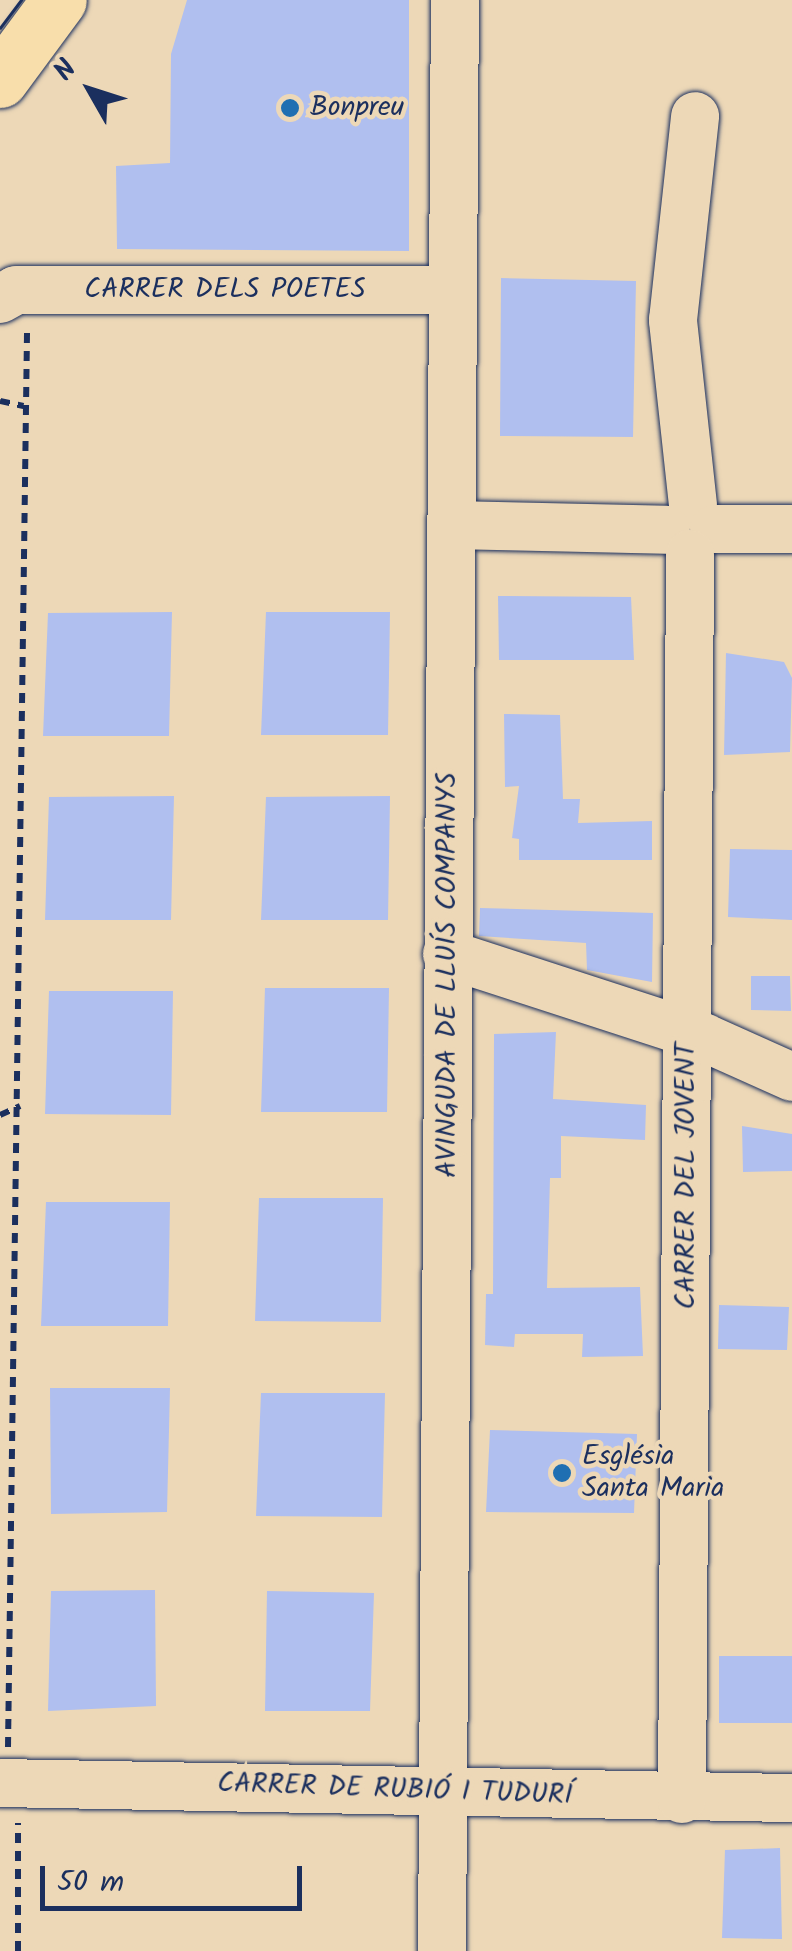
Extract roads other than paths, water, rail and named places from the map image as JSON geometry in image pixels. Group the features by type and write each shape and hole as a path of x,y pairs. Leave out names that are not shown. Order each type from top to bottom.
{"main road":[{"path":"0,80 60,0"}],"street":[{"name":"AVINGUDA DE LLUÍS COMPANYS","path":"442,1951 455,0"},
{"name":"CARRER DEL JOVENT","path":"682,1800 691,530 673,320 696,116"},
{"name":"CARRER DELS POETES","path":"17,312 16,290 452,290"},
{"path":"452,525 792,529"},
{"path":"448,954 688,1032 792,1077"},
{"name":"CARRER DE RUBIÓ I TUDURÍ","path":"4,1784 442,1790 682,1800 792,1798"}],"tram line":[{"path":"0,28 21,0"}],"place":[{"name":"Bonpreu","path":"290,108"},
{"name":"Església Santa Maria","path":"562,1473"}]}
